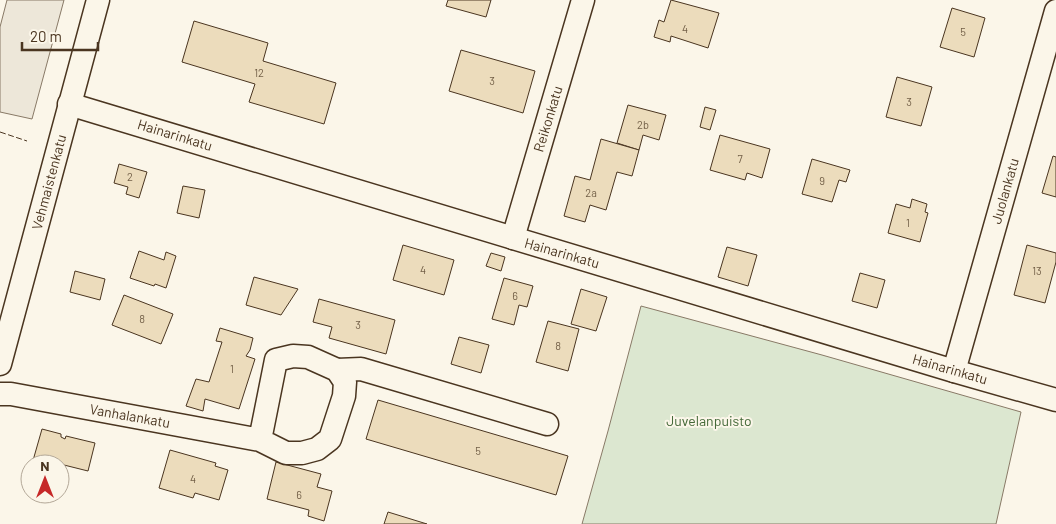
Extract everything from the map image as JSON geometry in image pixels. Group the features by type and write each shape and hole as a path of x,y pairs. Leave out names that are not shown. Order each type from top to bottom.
{"street":[{"name":"Vehmaistenkatu","path":"0,364 98,0"},
{"name":"Reikonkatu","path":"513,238 583,0"},
{"name":"Juolankatu","path":"954,371 1056,11"},
{"name":"Hainarinkatu","path":"69,104 954,371 1056,400"},
{"path":"260,440 276,360 293,356 308,357 337,370 361,369 547,424"},
{"name":"Vanhalankatu","path":"0,394 11,394 260,440 286,453 294,453 317,449 330,439 344,396 345,382 337,370"}],"green space":[{"name":"Juvelanpuisto","path":"641,306 1021,412 996,524 582,524"}],"shaded area":[{"path":"7,0 64,0 32,119 0,112 0,27"}],"building":[{"path":"448,0 491,0 486,17 446,6"},
{"path":"671,0 719,13 708,48 671,36 670,42 654,37 659,20 664,22"},
{"path":"952,8 985,18 974,57 940,47"},
{"path":"194,21 268,43 263,61 336,83 324,124 249,102 255,84 182,62"},
{"path":"461,50 535,71 523,113 449,91"},
{"path":"897,77 932,87 921,126 886,117"},
{"path":"628,105 666,115 659,140 643,135 639,150 617,143"},
{"path":"705,107 716,110 710,130 700,127"},
{"path":"720,135 770,149 762,178 747,173 745,180 710,170"},
{"path":"601,139 639,150 632,176 617,172 606,210 590,205 585,222 564,216 575,176 590,180"},
{"path":"1053,156 1056,157 1056,197 1042,193"},
{"path":"812,159 850,170 846,182 839,180 832,202 802,194"},
{"path":"119,164 147,172 139,198 126,194 128,187 114,183"},
{"path":"183,186 205,190 199,218 177,213"},
{"path":"912,199 927,204 925,212 928,213 920,242 888,233 896,204 910,208"},
{"path":"403,245 454,260 444,295 393,280"},
{"path":"1027,245 1056,253 1056,262 1045,303 1014,295"},
{"path":"727,247 757,255 748,286 718,277"},
{"path":"139,251 164,260 166,252 176,256 166,288 130,278"},
{"path":"491,253 505,257 501,271 486,266"},
{"path":"75,271 105,279 100,300 70,292"},
{"path":"860,273 885,280 877,308 852,301"},
{"path":"254,277 298,289 281,315 246,305"},
{"path":"504,278 533,286 527,307 519,305 514,325 492,319"},
{"path":"581,289 607,297 596,331 571,324"},
{"path":"124,295 173,314 161,344 112,325"},
{"path":"319,299 395,320 386,354 329,338 332,327 313,322"},
{"path":"548,321 579,329 568,371 536,362"},
{"path":"220,328 253,338 250,350 246,356 255,359 239,409 205,399 203,411 186,406 196,379 209,382 222,342 216,341"},
{"path":"459,337 489,345 481,373 451,364"},
{"path":"378,400 568,456 556,495 366,439"},
{"path":"42,429 61,434 61,437 65,439 66,436 95,443 88,471 70,466 70,454 35,454"},
{"path":"170,450 216,463 215,466 228,470 219,500 195,493 193,498 159,488"},
{"path":"276,462 321,474 317,487 332,491 324,521 308,516 309,510 267,499"},
{"path":"388,512 427,524 384,524"}],"fence":[{"path":"0,132 27,141"}]}
